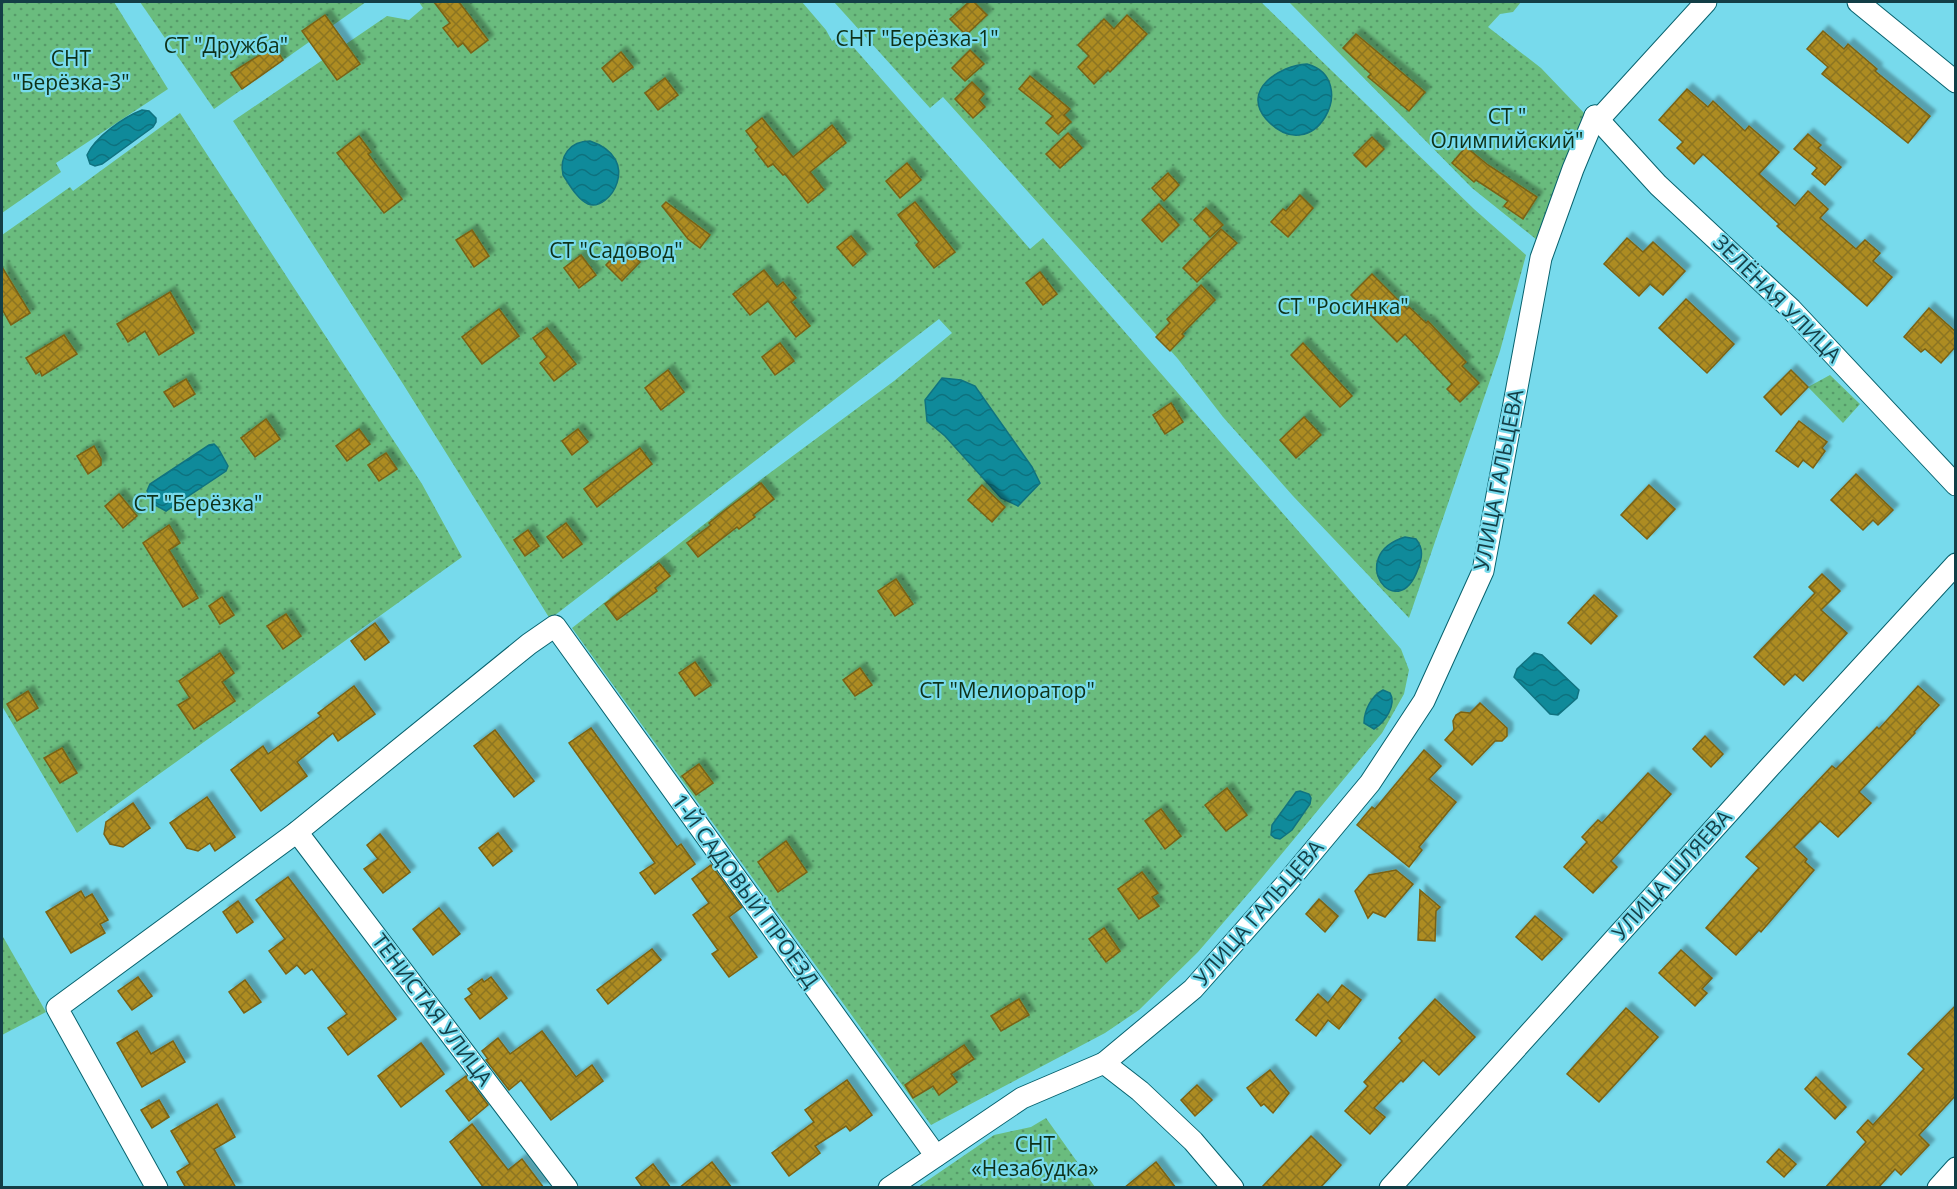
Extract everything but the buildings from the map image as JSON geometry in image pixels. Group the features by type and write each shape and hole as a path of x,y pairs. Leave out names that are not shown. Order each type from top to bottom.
{"street":[{"name":"УЛИЦА ГАЛЬЦЕВА","path":"889,1188 1022,1098 1104,1063 1193,989 1278,894 1370,783 1424,701 1483,571 1541,258 1595,116 1600,117 1706,2"},
{"path":"1858,2 1956,82"},
{"name":"ЗЕЛЁНАЯ УЛИЦА","path":"1595,116 1658,185 1791,309 1956,485"},
{"name":"УЛИЦА ШЛЯЕВА","path":"1390,1188 1956,564"},
{"name":"1-Й САДОВЫЙ ПРОЕЗД","path":"297,832 529,644 555,626 936,1156"},
{"path":"157,1188 57,1008 297,832"},
{"name":"ТЕНИСТАЯ УЛИЦА","path":"297,832 567,1188"},
{"path":"1104,1063 1140,1091 1193,1140 1233,1188"},
{"path":"1938,1188 1956,1168"}],"green space":[{"name":"СНТ \"Берёзка-3\"","path":"2,2 114,2 168,89 56,163 61,172 2,213"},
{"name":"СТ \"Дружба\"","path":"140,2 366,2 214,109"},
{"path":"419,2 802,2 826,30 832,41 842,34 1030,249 1043,238 1401,649 1409,670 1404,694 1382,733 1198,952 1139,1010 1105,1033 931,1125 572,628 763,478 894,381 952,333 939,319 550,619 403,384 233,121 387,16 409,20 423,8"},
{"name":"СТ \"Росинка\"","path":"834,2 1261,2 1474,209 1526,255 1500,351 1409,618 1293,496 1223,417 1178,359 943,97 930,108"},
{"name":"СТ \" Олимпийский\"","path":"1289,2 1521,2 1513,12 1500,14 1488,27 1541,68 1585,114 1537,240 1472,188"},
{"name":"СТ \"Берёзка\"","path":"180,113 422,484 462,557 77,833 2,706 2,235 70,187 73,191"},
{"path":"1830,375 1860,404 1843,423 1808,387"},
{"path":"2,935 46,1012 2,1035"},
{"name":"СНТ «Незабудка»","path":"1046,1118 1095,1187 918,1187 994,1135 1031,1127"}],"water":[{"path":"1307,64 1323,73 1331,86 1331,102 1325,117 1315,129 1300,135 1284,132 1266,119 1259,108 1258,98 1261,89 1276,74 1296,65"},
{"path":"142,110 149,111 156,118 153,127 102,164 95,166 90,164 87,155 96,141 127,117"},
{"path":"590,141 606,149 615,160 619,171 612,193 596,205 584,202 577,195 563,175 562,168 565,156 572,147"},
{"path":"942,378 961,380 975,386 1032,467 1040,483 1018,506 1001,498 945,436 927,421 925,400"},
{"path":"214,444 228,466 226,471 166,511 155,505 147,491 150,484 209,445"},
{"path":"1405,537 1416,539 1419,543 1422,554 1418,569 1409,585 1399,591 1389,589 1381,582 1377,571 1378,558 1387,546"},
{"path":"1534,653 1542,655 1579,690 1577,698 1558,715 1550,714 1514,677 1517,669"},
{"path":"1383,690 1390,693 1391,708 1386,718 1374,729 1364,723 1365,714 1372,700"},
{"path":"1296,792 1309,794 1310,804 1292,830 1280,839 1275,838 1271,835 1272,825"}],"park label":[{"name":"СНТ \"Берёзка-1\"","path":"917,39"},
{"name":"СТ \"Садовод\"","path":"616,251"},
{"name":"СТ \"Мелиоратор\"","path":"1007,691"}]}
